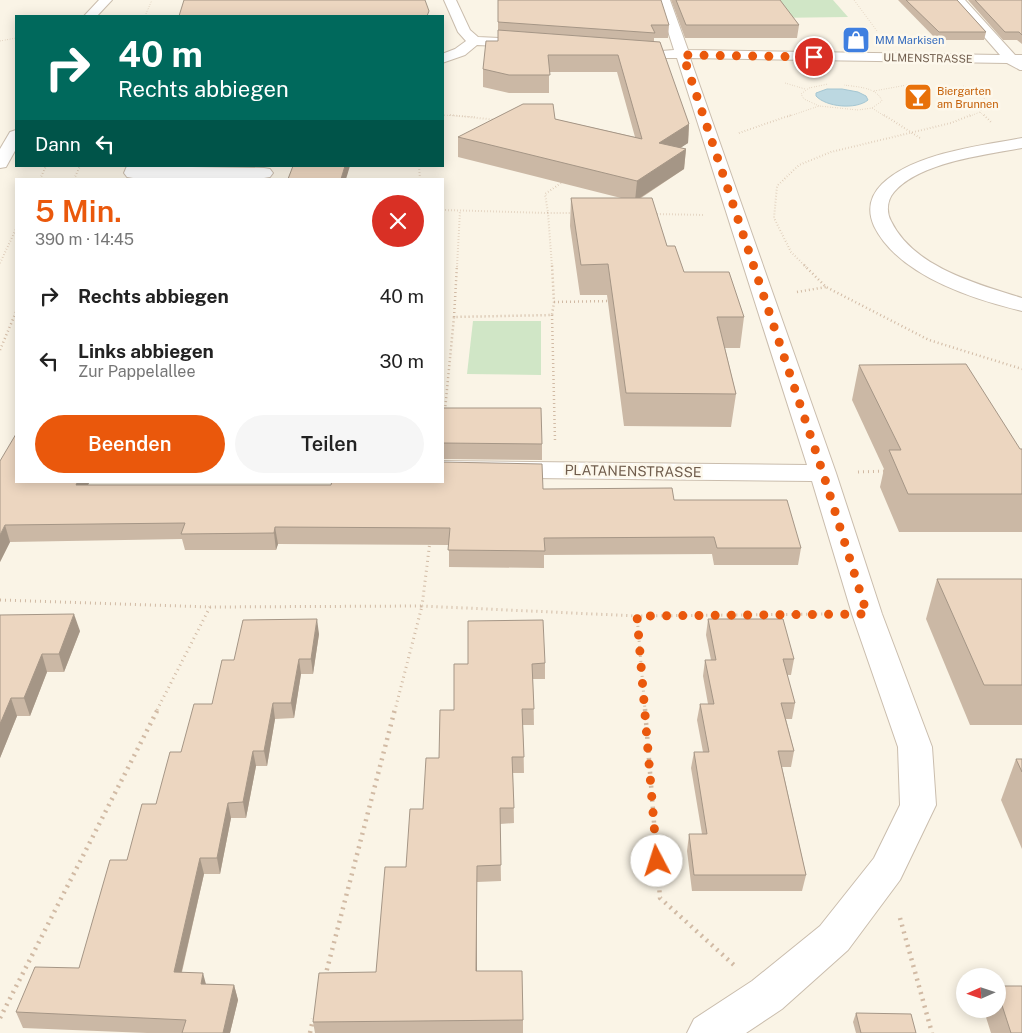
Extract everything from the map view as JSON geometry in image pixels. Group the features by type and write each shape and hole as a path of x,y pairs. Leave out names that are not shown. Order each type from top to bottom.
{"street":[{"path":"91,15 106,0"},
{"path":"450,0 469,36"},
{"path":"664,0 823,473 867,614 915,747 918,804 887,869 834,938 767,995 709,1033"},
{"path":"958,0 1018,62"},
{"path":"450,31 469,36 535,44"},
{"path":"444,58 460,52 469,36"},
{"name":"ULMENSTRASSE","path":"654,53 1018,62"},
{"path":"0,163 15,137"},
{"path":"1022,143 941,162 916,170 898,181 882,196 878,204 878,214 887,234 910,256 939,273 976,289 1022,305"},
{"path":"136,167 133,173 200,170 265,173"},
{"name":"PLATANENSTRASSE","path":"444,469 823,473"}],"path":[{"path":"145,15 152,0"},
{"path":"854,0 879,34"},
{"path":"0,41 15,38"},
{"path":"834,84 814,86 803,92 802,96 804,99 819,106 842,110 872,108 882,101 877,94 862,88 841,84"},
{"path":"712,142 819,106"},
{"path":"872,108 908,132"},
{"path":"980,112 992,123"},
{"path":"444,115 499,120"},
{"path":"556,470 552,315 554,302 545,194 568,178"},
{"path":"444,210 577,213"},
{"path":"444,416 454,317 460,211"},
{"path":"647,214 736,215"},
{"path":"0,263 15,231"},
{"path":"554,302 611,301"},
{"path":"0,350 15,314"},
{"path":"454,317 552,315"},
{"path":"823,473 892,471"},
{"path":"324,979 422,606 431,539"},
{"path":"0,600 210,607 422,606 637,616 867,614"},
{"path":"0,1018 210,607"},
{"path":"637,616 660,898 767,995"},
{"path":"887,869 932,1033"},
{"path":"310,1033 314,1015"}],"green space":[{"path":"761,0 833,0 848,17 772,18"},
{"path":"473,321 541,321 541,375 467,374"}],"water":[{"path":"827,89 858,92 866,96 868,100 856,105 841,106 827,103 816,96 816,93"}],"building":[{"path":"184,0 425,0 429,11 427,15 179,15"},
{"path":"498,0 661,0 669,25 651,25 655,33 498,22"},
{"path":"676,0 780,0 799,25 686,25"},
{"path":"906,0 957,0 986,32 939,32"},
{"path":"975,0 1022,0 1022,35 1019,32 1005,32"},
{"path":"498,30 660,42 689,124 659,143 686,149 637,181 458,137 523,104 553,104 555,119 642,139 618,55 548,55 550,75 509,75 483,69 486,41 498,41"},
{"path":"293,167 345,167 341,178 288,178"},
{"path":"571,198 652,198 667,246 675,246 684,272 729,272 744,317 717,317 736,394 626,393 608,264 581,265"},
{"path":"966,364 1020,449 1022,449 1022,494 908,494 889,450 901,450 859,365"},
{"path":"444,408 541,408 542,444 444,443"},
{"path":"15,436 15,483 77,483 76,485 331,485 332,483 444,483 444,462 542,464 543,489 672,488 674,500 787,500 801,548 717,548 714,537 544,538 545,551 448,550 450,528 275,527 274,533 181,534 185,523 5,525 0,535 0,461"},
{"path":"937,579 1022,579 1022,685 984,685"},
{"path":"74,614 59,654 42,654 24,698 11,698 0,724 0,615"},
{"path":"317,619 311,659 299,659 291,703 273,703 264,751 253,751 243,802 228,803 217,858 200,858 174,972 203,973 201,984 234,985 223,1033 182,1033 186,1020 16,1012 35,967 79,968 110,860 127,860 142,804 156,804 170,752 181,752 194,704 212,704 222,660 234,660 243,620"},
{"path":"708,619 783,619 794,659 783,659 795,703 781,703 794,751 778,751 806,875 694,875 689,834 707,834 694,752 709,752 700,704 714,704 705,660 716,660"},
{"path":"543,620 545,663 532,664 534,709 522,709 524,757 512,757 514,808 500,808 501,865 477,866 476,971 522,971 523,1020 313,1022 319,973 376,972 385,867 406,867 410,809 423,809 426,758 439,758 440,710 454,710 454,664 468,664 468,621"},
{"path":"1016,759 1022,759 1022,772"},
{"path":"1006,986 1022,986 1022,1033 1011,1033 1006,1018"},
{"path":"856,1013 911,1014 916,1033 861,1033"}],"place":[{"name":"MM Markisen","path":"856,40"},
{"name":"Biergarten am Brunnen","path":"918,97"}],"route":[{"path":"657,861 637,616 867,614 823,473 683,55 814,57"}]}
